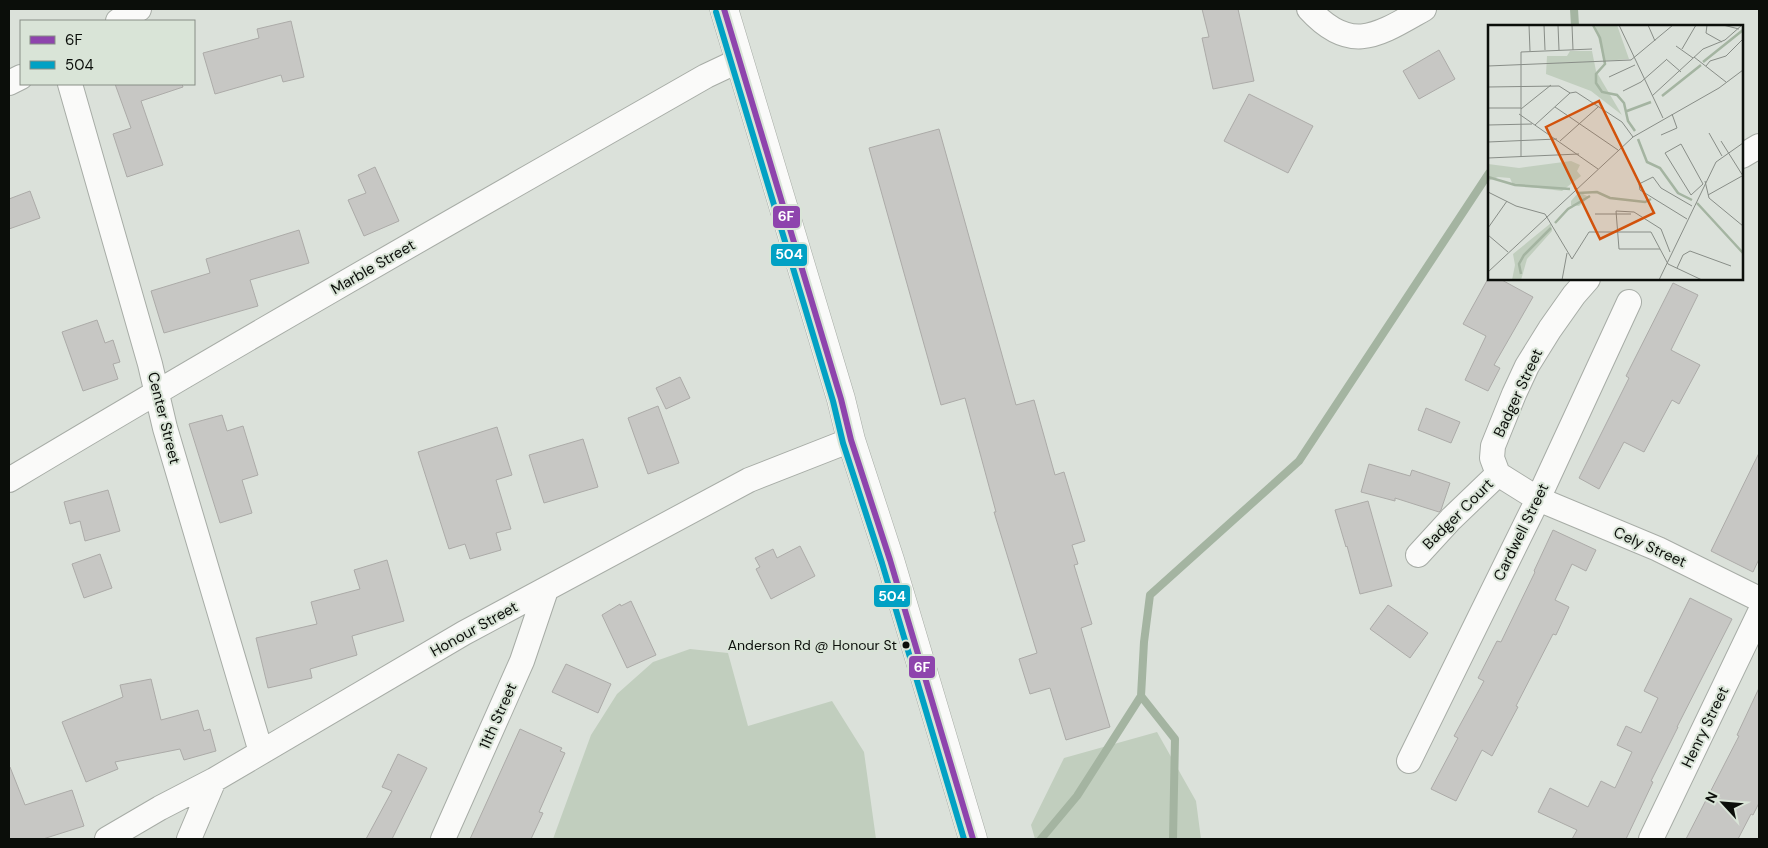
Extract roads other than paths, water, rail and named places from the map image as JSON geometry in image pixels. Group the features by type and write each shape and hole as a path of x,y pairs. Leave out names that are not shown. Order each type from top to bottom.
{"main road":[{"path":"724,9 841,399 851,440 890,560 973,839"}],"street":[{"path":"120,20 139,9"},
{"path":"1309,9 1324,25 1354,37 1377,34 1424,9"},
{"name":"Marble Street","path":"9,480 156,391 706,76 740,60"},
{"path":"9,83 20,77"},
{"name":"Center Street","path":"70,85 150,364 164,428 261,752"},
{"path":"1743,155 1759,146"},
{"name":"Badger Street","path":"1498,474 1492,458 1492,446 1514,394 1550,329 1587,280"},
{"name":"Cardwell Street","path":"1409,761 1538,498 1629,302"},
{"name":"Honour Street","path":"108,839 160,808 214,780 464,633 749,480 851,440"},
{"path":"1498,474 1538,498"},
{"name":"Badger Court","path":"1418,555 1451,519 1498,474"},
{"name":"Cely Street","path":"1538,498 1658,549 1759,599"},
{"name":"11th Street","path":"443,839 522,661 546,590"},
{"name":"Henry Street","path":"1651,839 1759,614"},
{"path":"189,839 214,780"}],"waterway":[{"path":"1574,9 1575,25"},
{"path":"1041,839 1077,796 1141,696 1144,642 1150,595 1299,461 1488,175"},
{"path":"1141,696 1175,739 1173,839"}],"place":[{"name":"Anderson Rd @ Honour St","path":"906,645"}]}
